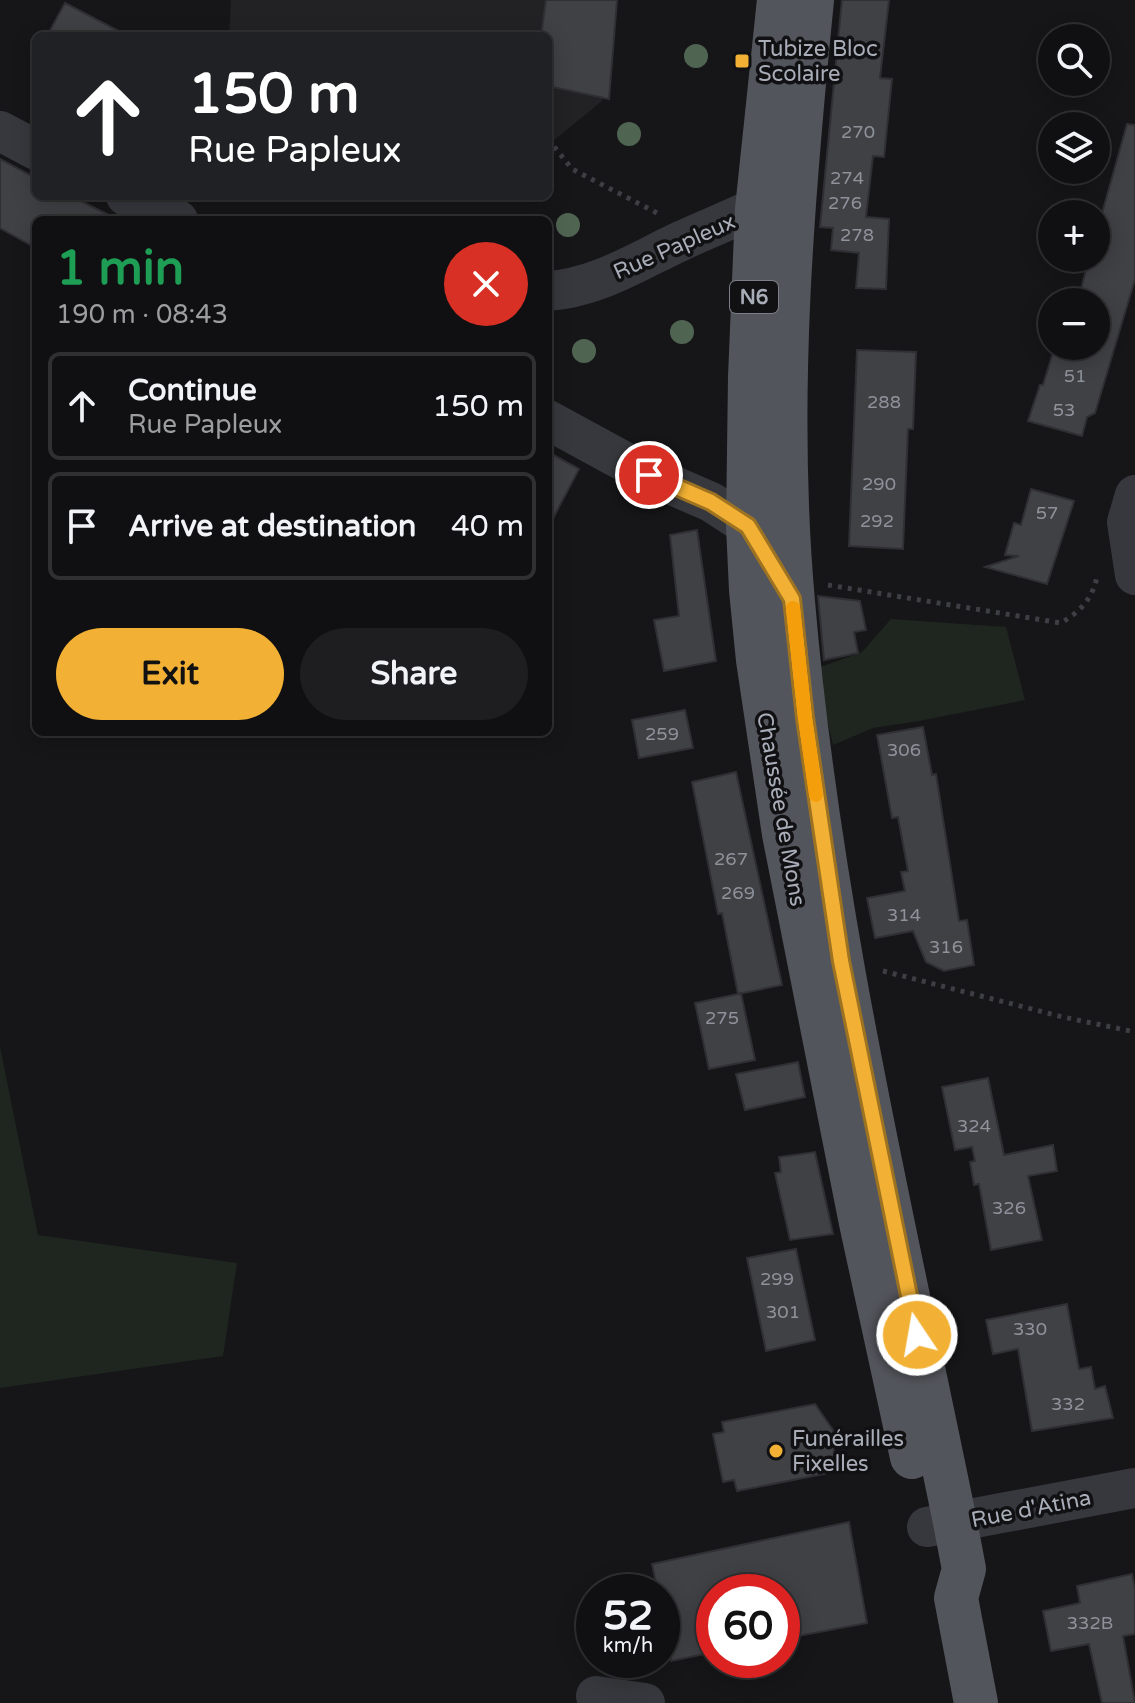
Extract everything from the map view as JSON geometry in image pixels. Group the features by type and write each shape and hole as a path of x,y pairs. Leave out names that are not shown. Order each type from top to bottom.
{"main road":[{"name":"Chaussée de Mons","path":"779,0 757,209 750,377 748,526 758,660 784,834 861,1223 941,1524"},
{"name":"Chaussée de Mons","path":"812,0 795,185 787,319 787,489 792,589 805,718 841,961 941,1524 937,1577 956,1598 976,1703"}],"street":[{"path":"0,131 32,148"},
{"name":"Rue Papleux","path":"552,290 619,274 681,241 757,209 795,185"},
{"path":"135,200 169,216"},
{"path":"552,422 649,475 711,502 748,526 792,589"},
{"path":"1135,495 1127,522 1135,575"},
{"name":"Rue d'Atina","path":"941,1524 1135,1488"},
{"path":"596,1696 645,1703"}],"path":[{"path":"552,144 572,169 657,213 681,241"},
{"path":"792,589 1061,623 1080,612 1094,591"},
{"path":"841,961 1135,1032"}],"shaded area":[{"path":"231,0 613,0 602,101 552,142 552,32 229,32"},
{"path":"891,619 1006,627 1025,700 873,728 833,745 815,669 862,652"},
{"path":"0,1047 38,1235 237,1263 223,1356 0,1388"}],"building":[{"path":"546,0 617,0 609,99 552,87 552,32 542,32"},
{"path":"842,0 889,0 880,78 892,79 884,157 873,156 866,217 889,219 886,289 856,288 859,253 831,250 833,228 820,227"},
{"path":"65,3 120,32 49,32"},
{"path":"1127,124 1135,125 1135,279 1095,413 1087,417 1082,436 1028,421 1051,360 1110,360 1110,288 1081,288 1085,272 1110,272 1110,200 1106,200"},
{"path":"0,159 32,176 32,200 79,200 111,216 32,216 32,246 0,228"},
{"path":"857,350 916,352 913,429 908,429 903,549 849,546"},
{"path":"552,454 579,469 552,520"},
{"path":"1031,489 1074,501 1047,584 985,567 1019,556 1005,555 1014,523 1021,525"},
{"path":"697,530 716,661 664,671 654,620 679,616 670,535"},
{"path":"818,596 860,601 866,630 854,632 858,653 824,660"},
{"path":"685,710 693,748 639,758 632,720"},
{"path":"923,727 932,775 936,774 959,921 967,920 974,965 944,971 926,962 913,931 875,938 867,898 905,891 901,872 908,871 898,817 892,818 877,735"},
{"path":"736,772 782,985 741,993 755,1060 709,1069 695,1003 738,994 722,913 718,914 692,782"},
{"path":"798,1062 805,1097 745,1110 736,1074"},
{"path":"988,1078 1004,1155 1053,1145 1057,1171 1028,1176 1042,1240 991,1250 979,1184 974,1185 970,1162 975,1161 972,1147 955,1150 942,1087"},
{"path":"815,1152 833,1234 790,1240 775,1173 781,1172 779,1157"},
{"path":"796,1249 815,1340 766,1351 747,1258"},
{"path":"1067,1304 1079,1369 1091,1367 1095,1389 1105,1386 1113,1418 1032,1431 1018,1349 993,1354 986,1320"},
{"name":"Funérailles Fixelles","path":"815,1404 833,1430 834,1456 829,1473 737,1491 734,1480 723,1482 713,1434 724,1432 722,1422"},
{"path":"849,1522 867,1623 800,1636 800,1574 696,1574 696,1656 680,1659 680,1574 654,1574 652,1564"},
{"path":"1132,1574 1135,1634 1123,1636 1135,1703 1102,1703 1089,1644 1051,1651 1043,1611 1080,1603 1077,1586"}],"slow traffic":[{"path":"793,608 816,795"}],"place":[{"name":"Tubize Bloc Scolaire","path":"742,61"},
{"name":"Funérailles Fixelles","path":"776,1451"}],"route":[{"path":"649,475 711,502 748,526 792,599 805,718 841,961 917,1335"}]}
